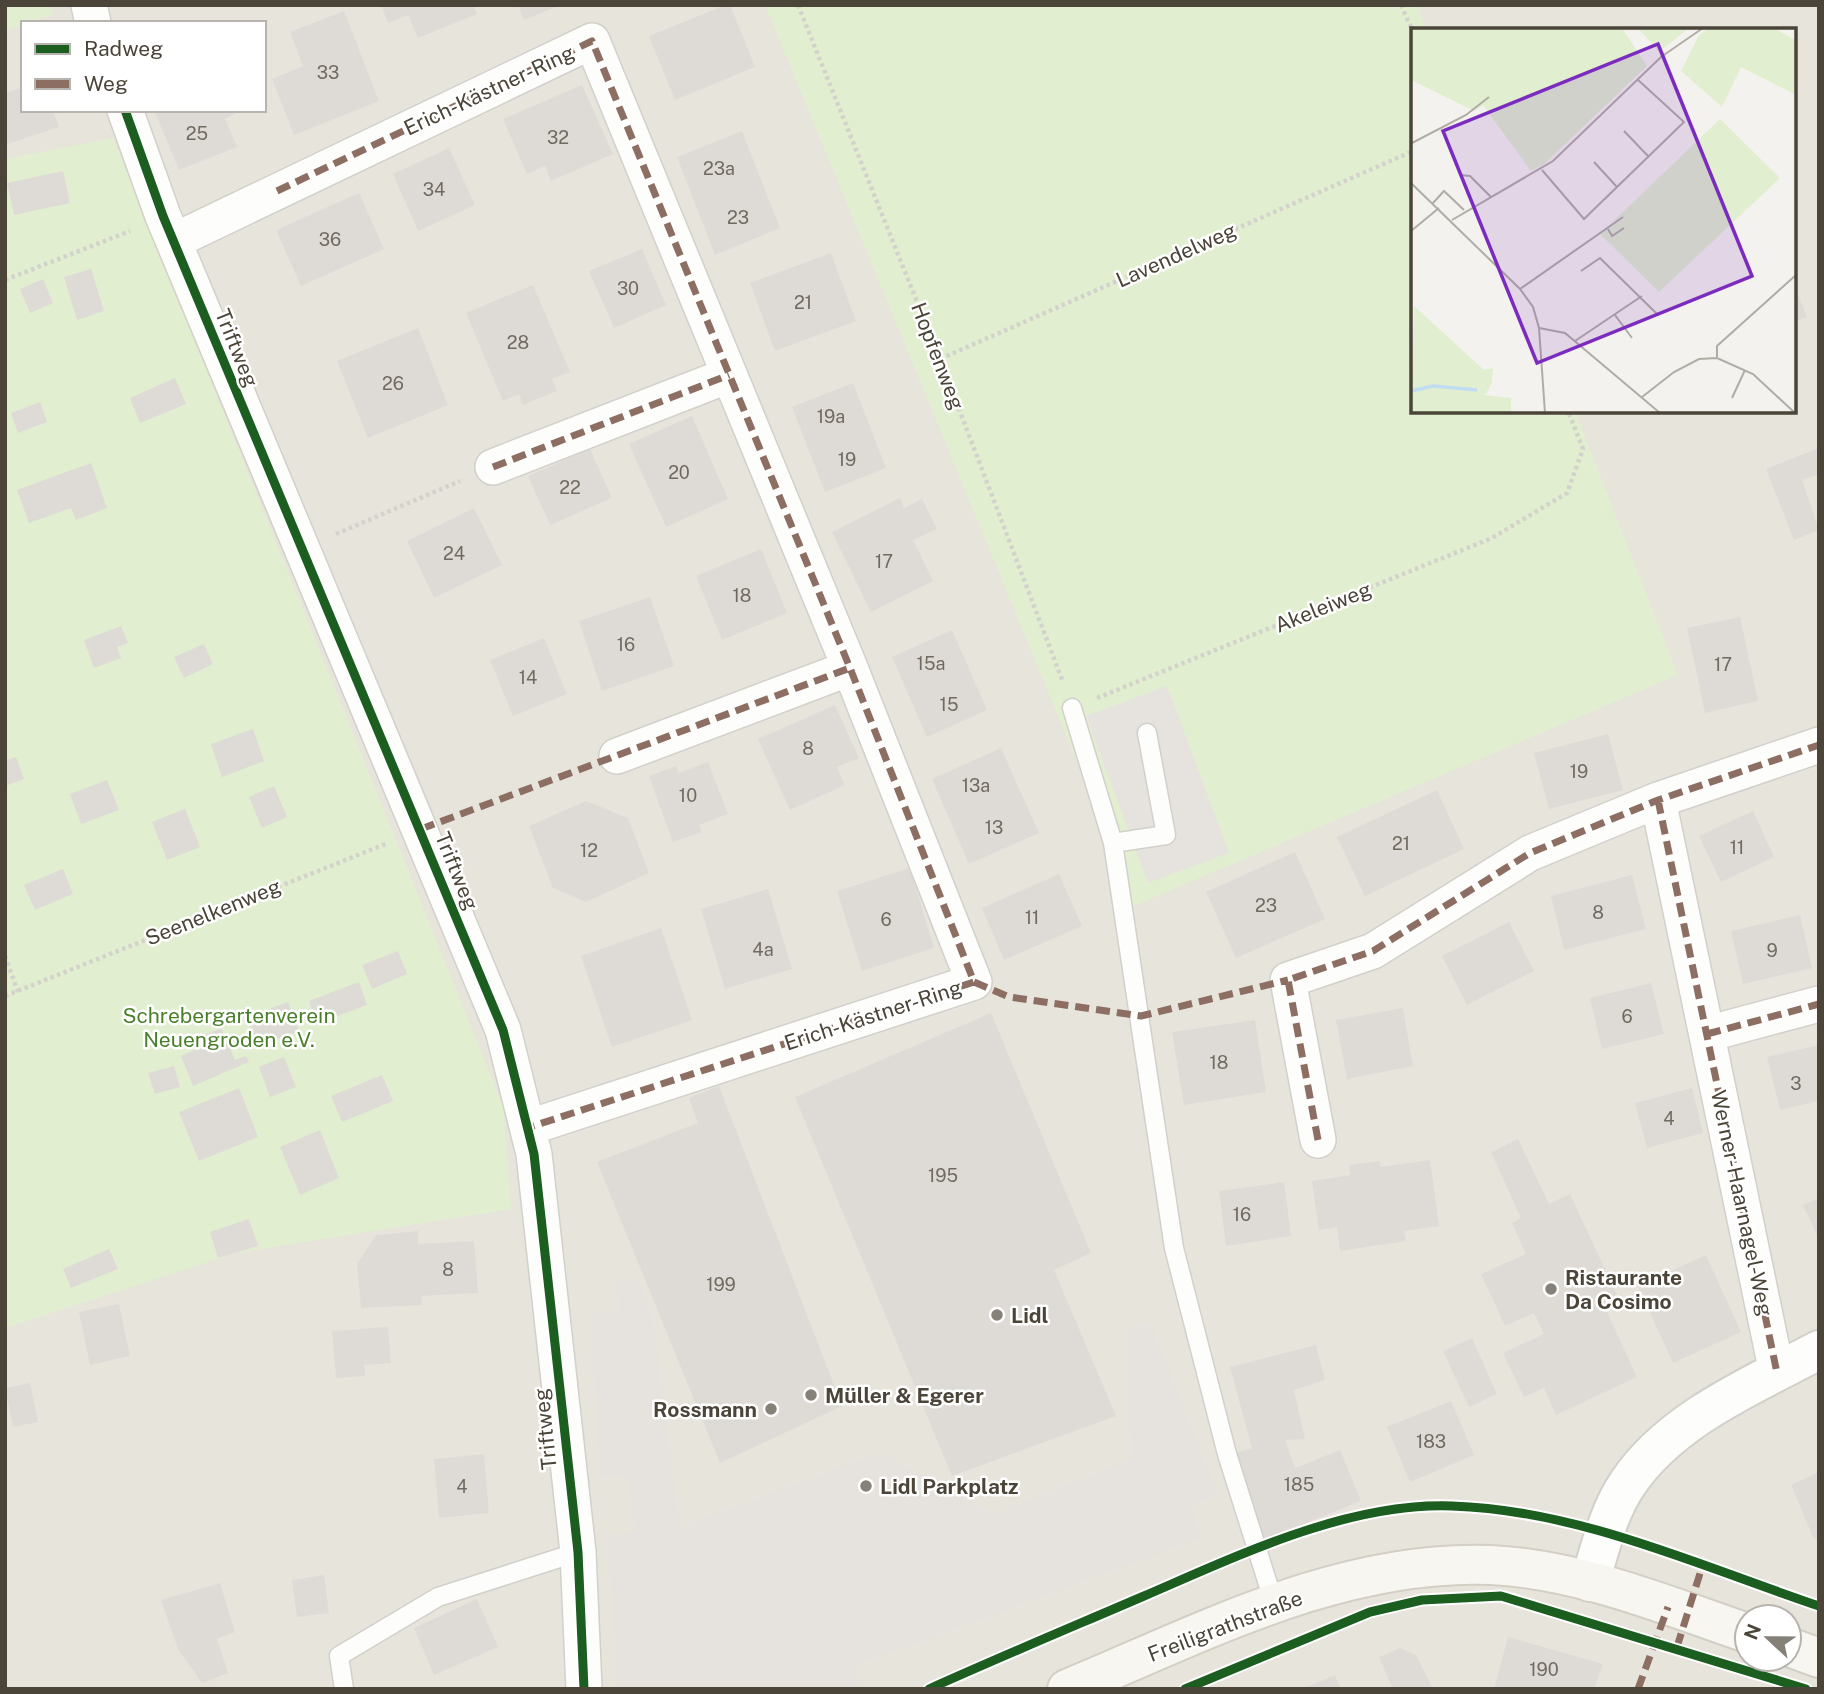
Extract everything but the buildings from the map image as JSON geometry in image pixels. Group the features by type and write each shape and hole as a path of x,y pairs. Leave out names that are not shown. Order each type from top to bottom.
{"main road":[{"name":"Freiligrathstraße","path":"1067,1689 1274,1603 1373,1575 1431,1567 1492,1565 1540,1571 1590,1582 1733,1628"}],"street":[{"name":"Erich-Kästner-Ring","path":"168,228 592,41 850,668 974,982 530,1126"},
{"name":"Triftweg","path":"126,112 168,228 503,1030 530,1126 578,1552 584,1689"},
{"path":"493,467 729,374"},
{"path":"617,756 850,668"},
{"path":"1318,1140 1288,980 1373,951 1530,853 1658,800 1819,745"},
{"name":"Werner-Haarnagel-Weg","path":"1658,800 1777,1373"},
{"path":"1707,1034 1819,1004"},
{"path":"1590,1582 1605,1532 1628,1483 1657,1450 1698,1417 1819,1350"}],"lane":[{"path":"1072,708 1113,843 1174,1248 1227,1454 1274,1603"},
{"path":"1113,843 1166,835 1147,733"},
{"path":"344,1689 339,1656 374,1633 438,1597 578,1552"}],"path":[{"path":"1401,5 1411,28"},
{"path":"5,280 168,228"},
{"path":"301,549 493,467"},
{"path":"5,956 18,992"}],"shaded area":[{"path":"55,5 1819,5 1819,1689 5,1689 5,16 34,12"},
{"path":"1167,686 1229,853 1148,883 1086,716"},
{"name":"Lidl Parkplatz","path":"617,1280 639,1280 652,1307 680,1527 881,1452 993,1514 1131,1459 1126,1332 1150,1321 1218,1494 1191,1506 1202,1538 855,1666 859,1689 618,1689 607,1535 635,1533 627,1476 600,1477 590,1315 619,1311"}],"green space":[{"path":"5,5 51,5 53,14 33,21 21,21 21,25 5,31"},
{"path":"765,5 1417,5 1425,28 1411,28 1411,413 1576,413 1678,675 1124,910 1081,772"},
{"name":"Schrebergartenverein Neuengroden e.V.","path":"113,138 503,1106 511,1209 236,1253 5,1328 5,159"}],"marked path":[{"path":"277,191 592,41 850,668 974,982 530,1127"},
{"path":"493,467 729,375"},
{"path":"421,829 850,668"},
{"path":"1318,1140 1288,980 1373,951 1530,853 1658,800 1819,745"},
{"path":"1658,800 1777,1373"},
{"path":"974,982 1009,997 1141,1016 1288,980"},
{"path":"1707,1034 1819,1004"},
{"path":"1677,1647 1702,1567"},
{"path":"1638,1689 1668,1607"}],"cycle path":[{"path":"126,112 163,216 503,1030 534,1154 578,1552 584,1689"},
{"path":"929,1689 1217,1564 1294,1534 1333,1522 1413,1507 1452,1506 1499,1510 1593,1529 1638,1542 1819,1606"},
{"path":"1185,1689 1370,1612 1422,1600 1501,1596 1806,1689"}],"place":[{"name":"Ristaurante Da Cosimo","path":"1551,1289"},
{"name":"Lidl","path":"997,1315"},
{"name":"Müller & Egerer","path":"811,1395"},
{"name":"Rossmann","path":"771,1409"},
{"name":"Lidl Parkplatz","path":"866,1486"}]}
